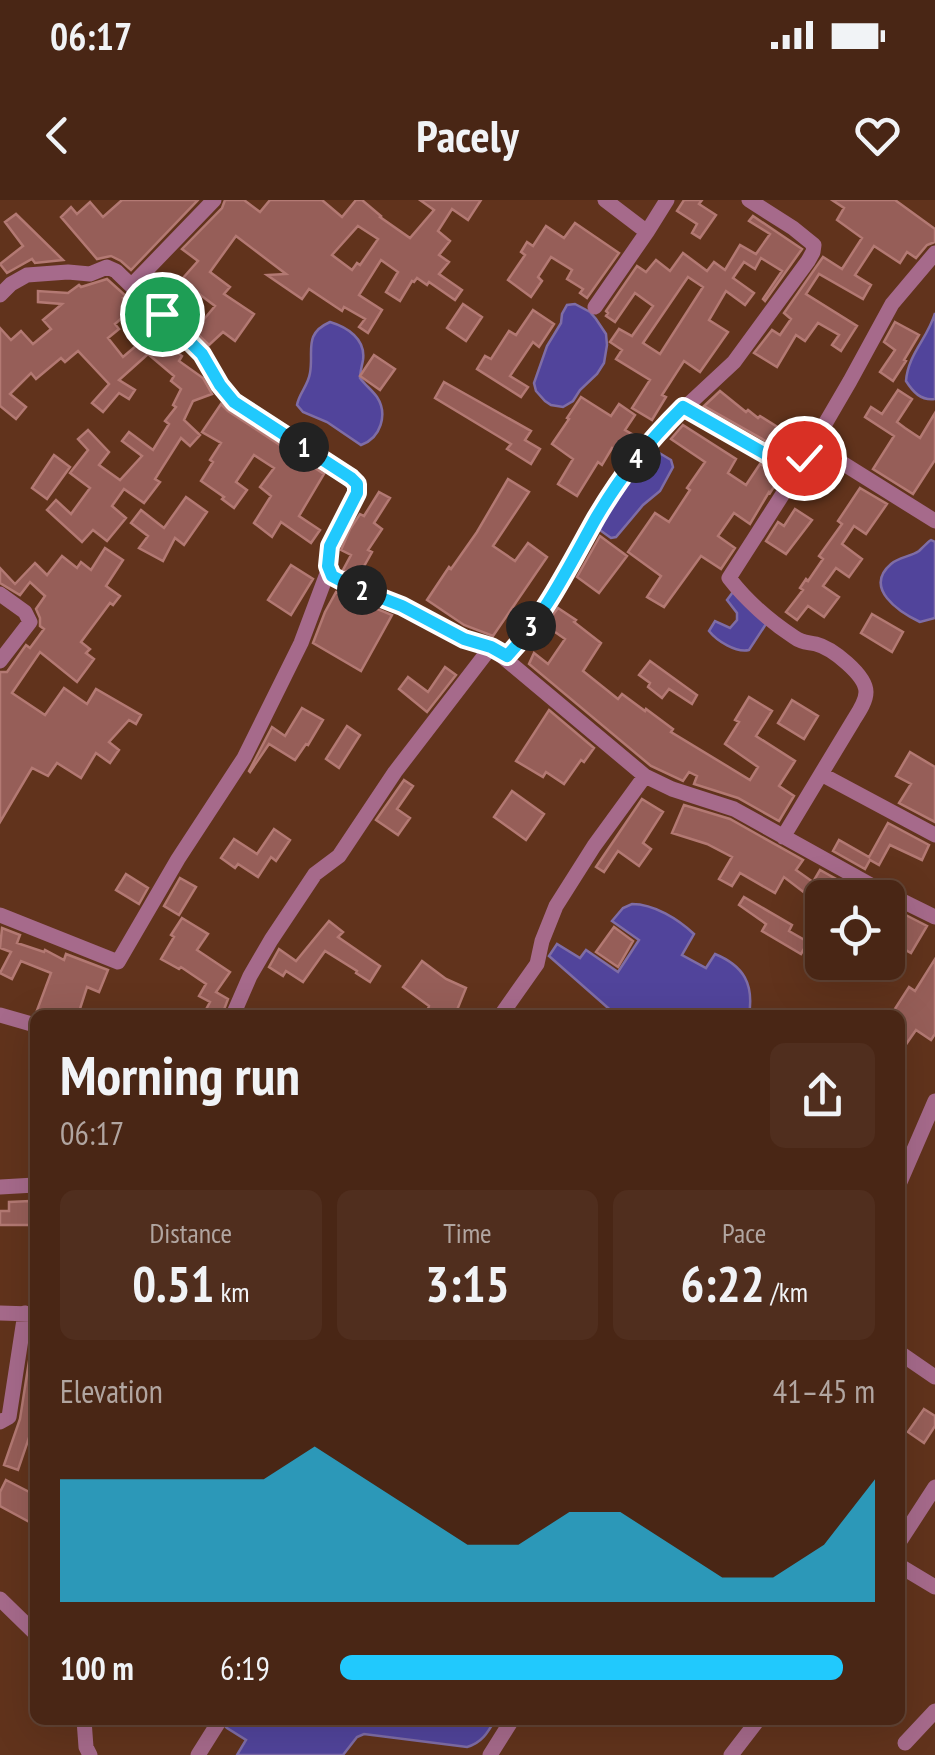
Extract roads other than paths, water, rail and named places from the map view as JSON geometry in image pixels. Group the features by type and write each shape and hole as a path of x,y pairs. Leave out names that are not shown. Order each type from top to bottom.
{"street":[{"path":"132,286 214,200"},
{"path":"605,200 647,232"},
{"path":"595,307 667,200"},
{"path":"328,571 353,587 507,656 555,594 596,519 647,443 734,362 813,252 814,245 809,240 750,200"},
{"path":"782,837 864,702 866,691 851,666 818,644 804,644 729,578 797,472 892,304 935,253"},
{"path":"0,294 27,275 90,274 106,268 116,271 202,354 234,402 357,484 357,493 330,546 328,571 301,643 244,758 178,859 118,962 0,915"},
{"path":"683,407 797,472"},
{"path":"812,444 935,521"},
{"path":"0,594 25,612 30,622 0,661"},
{"path":"491,647 646,776 672,789 734,809 935,917"},
{"path":"235,1010 264,952 316,874 339,856 394,772 491,647"},
{"path":"820,774 935,835"},
{"path":"505,1010 538,964 556,906 646,776"},
{"path":"0,1015 30,1024"},
{"path":"905,1170 935,1101"},
{"path":"0,1187 30,1185"},
{"path":"0,1313 30,1314 9,1417 0,1422"},
{"path":"905,1357 935,1378"},
{"path":"905,1533 935,1487"},
{"path":"905,1569 935,1587"},
{"path":"0,1599 30,1629"},
{"path":"905,1743 935,1711"},
{"path":"84,1725 90,1755"},
{"path":"198,1755 217,1725"},
{"path":"490,1755 509,1725"},
{"path":"731,1755 754,1725"}]}
